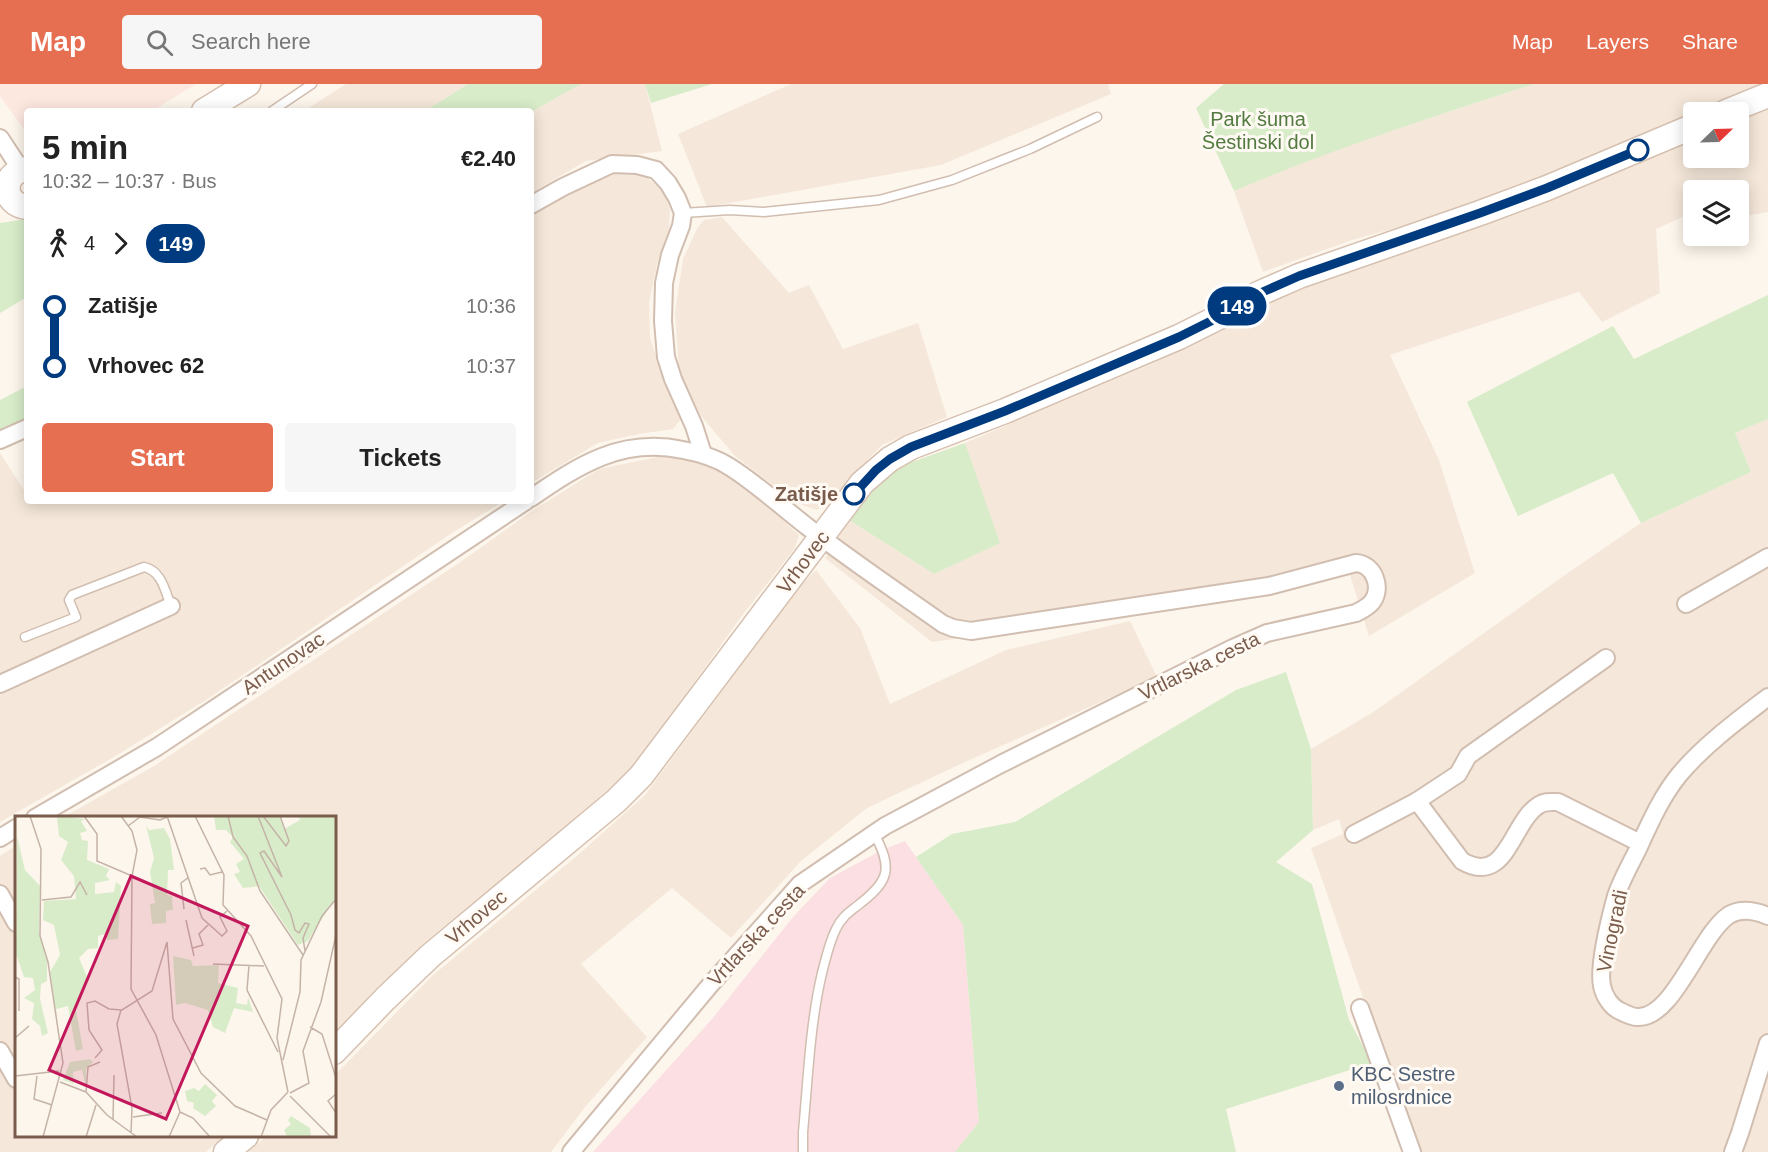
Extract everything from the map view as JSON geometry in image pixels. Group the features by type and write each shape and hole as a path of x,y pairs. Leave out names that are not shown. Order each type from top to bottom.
{"street":[{"path":"209,108 248,84"},
{"path":"1749,102 1768,94"},
{"name":"Vrhovec","path":"336,1050 430,956 616,801 641,776 862,483 890,459 911,447 1005,411 1169,341 1225,314 1258,294 1299,276 1547,188 1683,131"},
{"path":"0,138 24,169 15,172 8,183 12,202"},
{"path":"534,203 612,164 638,165 656,170 668,183 683,213 664,283 663,321 666,357 703,454"},
{"path":"0,440 24,429"},
{"path":"534,496 580,466 615,451 644,446 662,447 703,454 729,466 822,538"},
{"name":"Antunovac","path":"38,816 157,747 522,504"},
{"name":"Vrtlarska cesta","path":"571,1152 711,984 800,884 874,833 1001,764 1233,648 1267,633 1356,613 1373,601 1377,593 1374,574 1368,567 1356,563 1269,586 971,631 944,624 822,538"},
{"path":"1686,604 1768,557"},
{"path":"0,684 171,606"},
{"path":"1354,834 1417,801 1458,774 1468,756 1606,658"},
{"name":"Vinogradi","path":"1768,697 1720,734 1679,775 1655,812 1617,896 1601,971 1602,987 1608,1002 1618,1010 1636,1017 1648,1016 1668,999 1718,924 1730,914 1744,910 1768,916"},
{"path":"1417,801 1462,861 1473,867 1491,866 1501,858 1528,815 1538,805 1547,802 1558,802 1640,843"},
{"path":"0,838 15,829"},
{"path":"0,894 15,921"},
{"path":"1360,1008 1412,1152"},
{"path":"1733,1152 1768,1043"},
{"path":"0,1051 15,1077"},
{"path":"226,1152 245,1137"}],"lane":[{"path":"276,108 312,84"},
{"path":"683,213 730,210 764,212 879,200 952,180 1030,149 1097,117"},
{"path":"25,637 75,617 69,600 72,595 144,567 153,569 160,578 171,606"},
{"path":"803,1152 803,1132 817,998 828,947 843,917 880,886 886,873 886,862 874,833"}],"shaded area":[{"path":"0,84 196,84 157,108 24,108 24,129 0,96"},
{"path":"346,84 468,84 430,108 309,108"},
{"path":"581,84 645,84 662,151 586,161 534,191 534,110"},
{"path":"791,84 1108,84 1111,94 941,165 707,207 678,134"},
{"path":"1534,84 1767,84 1724,102 1683,102 1683,119 1467,208 1352,240 1263,272 1234,191 1360,141"},
{"path":"1768,108 1768,212 1750,215 1749,180 1683,180 1683,217 1656,229 1660,293 1602,322 1579,292 1390,355 1439,460 1475,573 1369,636 1350,575 1150,612 932,642 825,558 849,520 934,574 999,543 965,443 1156,362 1239,319 1277,296 1386,256 1507,217 1577,190 1683,142 1683,168 1749,168 1749,115"},
{"path":"619,172 642,174 663,190 670,210 669,229 657,264 649,303 650,338 681,419 673,429 598,443 534,481 534,213 563,195"},
{"path":"722,217 789,293 809,285 843,349 918,323 947,417 882,445 848,480 827,506 816,510 795,502 735,456 701,416 679,371 675,312 683,259 698,227 704,220"},
{"path":"1768,419 1768,1152 1422,1152 1367,1009 1311,848 1343,834 1339,819 1313,830 1311,749 1375,711 1641,523 1751,472 1735,433"},
{"path":"0,453 24,490 24,504 499,504 452,533 206,700 119,754 0,822"},
{"path":"662,456 702,463 742,482 799,535 795,548 741,617 641,757 621,779 423,944 336,1032 336,816 66,816 154,766 459,563 532,511 599,469"},
{"path":"816,570 860,628 890,704 1006,650 1130,621 1157,677 867,808 801,861 731,938 672,888 581,964 647,1037 585,1107 551,1152 248,1152 266,1137 336,1137 336,1074 432,976 578,855 645,795 800,586"},
{"path":"905,841 963,925 979,1122 955,1152 593,1152 712,1019 793,917 830,878 882,850"},
{"path":"15,847 15,1137 223,1137 206,1152 0,1152 0,856"}],"green space":[{"path":"468,84 581,84 534,110 534,108 430,108"},
{"path":"645,84 712,84 651,103"},
{"name":"Park šuma Šestinski dol","path":"1224,84 1534,84 1345,147 1234,191 1196,108"},
{"path":"24,219 24,299 0,313 0,223"},
{"path":"1768,295 1768,419 1735,433 1751,472 1641,523 1613,473 1518,516 1467,402 1613,326 1634,359"},
{"path":"24,388 24,420 0,430 0,400"},
{"path":"965,443 1000,543 934,574 849,520 873,487 901,466"},
{"path":"1286,672 1311,749 1313,830 1276,862 1312,884 1349,1020 1372,1063 1226,1109 1236,1152 955,1152 979,1122 963,925 916,857 952,834 1015,822 1236,690"}],"bus line":[{"name":"149","path":"854,494 876,470 911,447 1005,411 1179,337 1258,294 1299,276 1480,213 1638,150"}],"place":[{"name":"Zatišje","path":"854,494"},
{"name":"KBC Sestre milosrdnice","path":"1339,1086"}]}
